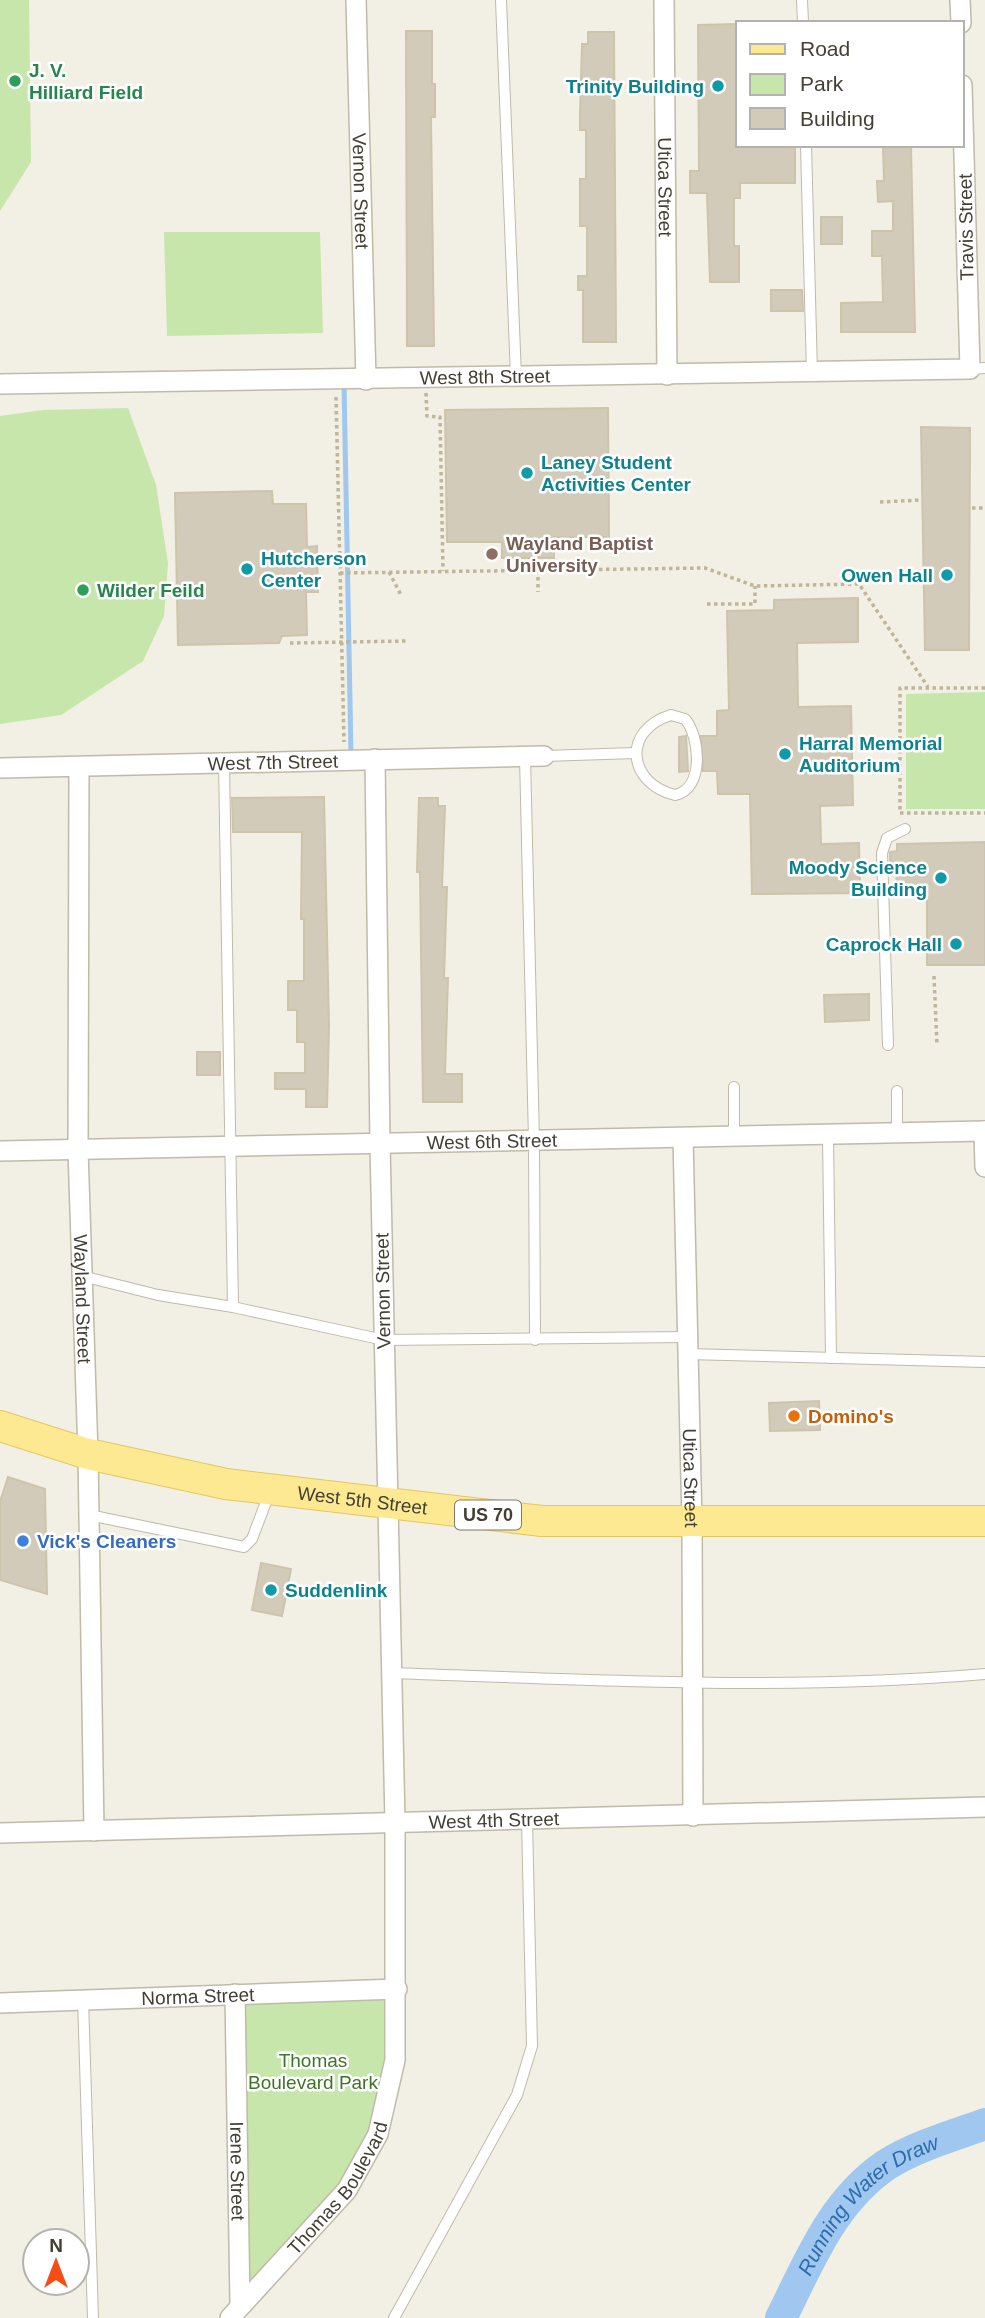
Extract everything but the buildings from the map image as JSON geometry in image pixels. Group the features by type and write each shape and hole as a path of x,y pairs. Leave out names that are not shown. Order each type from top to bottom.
{"main road":[{"name":"West 5th Street","path":"0,1426 88,1454 226,1484 542,1521 985,1521"}],"street":[{"name":"Vernon Street","path":"356,0 366,380"},
{"name":"Utica Street","path":"664,0 667,375"},
{"path":"960,0 961,21"},
{"name":"Travis Street","path":"964,123 977,368"},
{"name":"West 8th Street","path":"0,384 516,378 977,368"},
{"name":"West 7th Street","path":"0,768 535,756"},
{"name":"Vernon Street","path":"374,759 396,1822"},
{"name":"Wayland Street","path":"79,767 78,1150 88,1454 94,1830"},
{"path":"985,1131 985,1167"},
{"name":"West 6th Street","path":"0,1151 985,1131"},
{"name":"Utica Street","path":"682,1138 692,1523 693,1816"},
{"name":"West 4th Street","path":"0,1833 985,1807"},
{"name":"Thomas Boulevard","path":"235,2311 347,2190 378,2134 395,2060 396,1822"},
{"name":"Norma Street","path":"0,2003 397,1989"},
{"name":"Irene Street","path":"235,1994 235,2311"}],"lane":[{"path":"501,0 516,378"},
{"path":"802,0 803,21"},
{"path":"806,147 812,373"},
{"path":"671,715 679,716 694,733 695,774 692,782 682,793 675,795 655,787 641,772 635,753 640,738 656,722 671,715"},
{"path":"535,1339 535,756 635,753"},
{"path":"224,762 233,1307"},
{"path":"888,1045 882,853 887,838 905,829"},
{"path":"734,1087 734,1138"},
{"path":"897,1091 897,1133"},
{"path":"828,1136 831,1358"},
{"path":"82,1276 158,1295 233,1307 384,1340 535,1339 688,1346 831,1358 985,1362"},
{"path":"89,1515 244,1547 252,1539 271,1490"},
{"path":"392,1673 692,1683 902,1681 985,1674"},
{"path":"394,2318 517,2095 526,2071 532,2046 527,1820"},
{"path":"83,2000 93,2318"}],"path":[{"path":"426,379 427,416 440,417 443,571"},
{"path":"336,380 344,760"},
{"path":"880,502 921,500"},
{"path":"972,508 985,508"},
{"path":"341,573 705,568 755,586 859,584 928,687"},
{"path":"538,570 538,592"},
{"path":"389,572 401,595"},
{"path":"707,604 755,604 755,586"},
{"path":"290,643 406,641"},
{"path":"985,688 900,688 900,813 985,813"},
{"path":"934,976 937,1045"}],"green space":[{"name":"J. V. Hilliard Field","path":"0,0 29,0 31,162 0,211"},
{"path":"164,232 320,232 323,333 167,336"},
{"name":"Wilder Feild","path":"128,408 156,485 168,563 164,616 143,661 61,715 0,724 0,416 43,410"},
{"path":"985,692 985,809 906,809 906,694"},
{"name":"Thomas Boulevard Park","path":"394,1992 388,2083 374,2135 332,2202 243,2298 238,1997"}],"waterway":[{"path":"344,384 351,755"},
{"name":"Running Water Draw","path":"781,2318 824,2234 836,2215 867,2180 909,2152 985,2124"}],"place":[{"name":"J. V. Hilliard Field","path":"15,81"},
{"name":"Trinity Building","path":"718,86"},
{"name":"Laney Student Activities Center","path":"527,473"},
{"name":"Wayland Baptist University","path":"492,554"},
{"name":"Hutcherson Center","path":"247,569"},
{"name":"Owen Hall","path":"947,575"},
{"name":"Wilder Feild","path":"83,590"},
{"name":"Harral Memorial Auditorium","path":"785,754"},
{"name":"Moody Science Building","path":"941,878"},
{"name":"Caprock Hall","path":"956,944"},
{"name":"Domino's","path":"794,1416"},
{"name":"Vick's Cleaners","path":"23,1541"},
{"name":"Suddenlink","path":"271,1590"}]}
